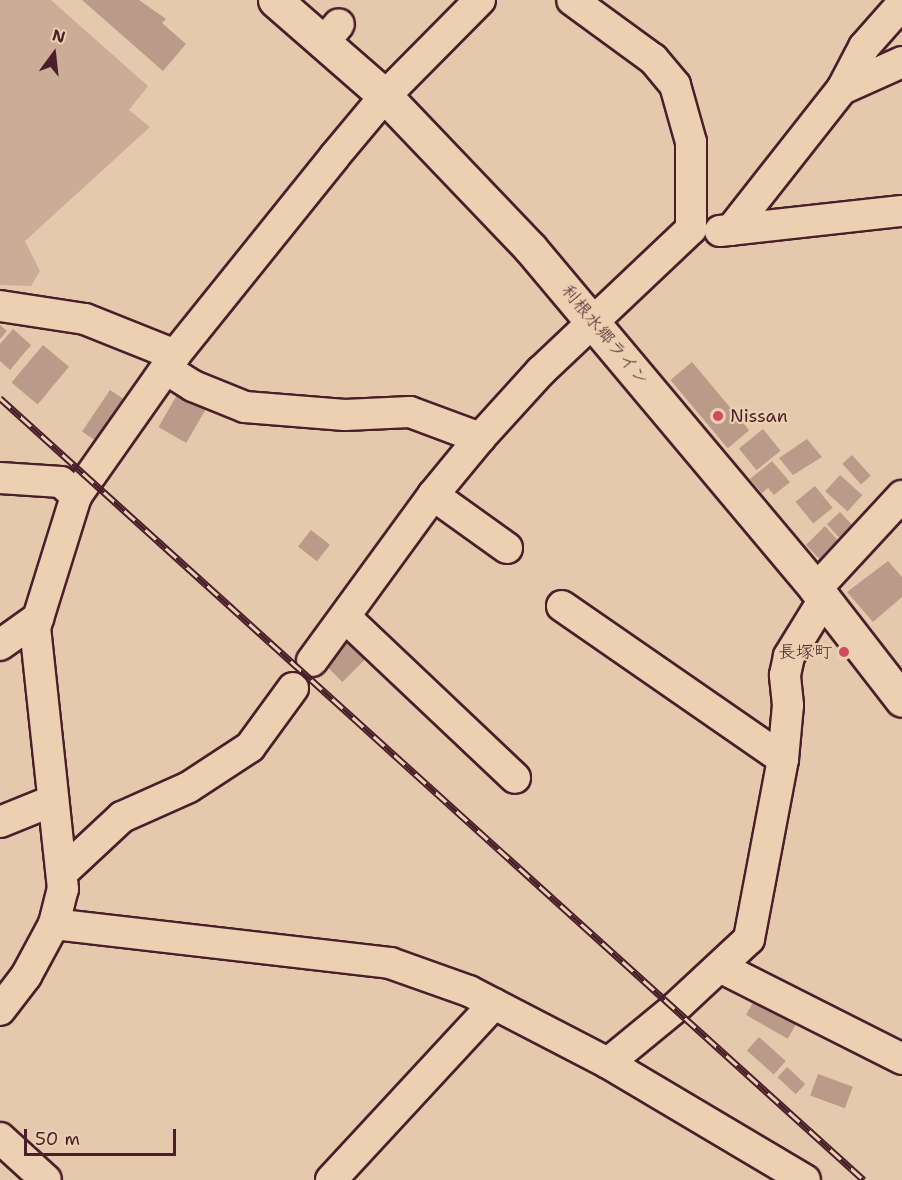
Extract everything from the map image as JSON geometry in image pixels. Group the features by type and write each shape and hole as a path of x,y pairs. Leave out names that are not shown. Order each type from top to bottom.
{"highway":[{"name":"利根水郷ライン","path":"275,0 331,33 385,96 531,249 593,320 820,594 902,700"}],"street":[{"path":"0,1010 26,976 54,924 63,872 52,801 35,628 76,496 170,362 385,96 480,0"},
{"path":"572,0 653,58 675,85 691,142 691,229"},
{"path":"730,230 842,89 864,47 902,4"},
{"path":"842,89 902,62"},
{"path":"312,661 433,495 480,438 593,320 691,229 730,230 902,211"},
{"path":"0,306 85,319 170,362 193,386 245,407 345,415 410,412 480,438"},
{"path":"4,483 61,482 76,496"},
{"path":"433,495 507,548"},
{"path":"608,1063 720,967 749,939 783,759 789,656 820,594 902,495"},
{"path":"562,606 783,759"},
{"path":"345,617 515,778"},
{"path":"0,645 38,618"},
{"path":"63,872 122,818 189,787 250,747 293,688"},
{"path":"0,822 52,801"},
{"path":"54,924 390,963 494,1004 608,1063 805,1180"},
{"path":"720,967 902,1059"},
{"path":"331,1180 494,1004"},
{"path":"0,1138 46,1180"}],"shaded area":[{"path":"0,0 51,0 148,86 129,110 150,127 25,241 40,271 31,286 0,285"}],"building":[{"path":"82,0 139,0 166,19 162,23 186,44 163,71"},
{"path":"0,325 7,331 0,339"},
{"path":"13,329 31,345 10,370 0,361 0,344"},
{"path":"43,345 69,367 38,404 12,383"},
{"path":"692,362 749,430 728,448 671,380"},
{"path":"181,388 209,404 186,443 158,427"},
{"path":"110,390 129,403 101,444 82,431"},
{"path":"763,429 781,451 757,470 739,449"},
{"path":"807,439 822,457 793,475 779,458"},
{"path":"852,455 871,476 861,485 842,464"},
{"path":"772,461 790,482 774,495 768,488 762,493 750,479"},
{"path":"840,475 862,495 848,511 825,491"},
{"path":"815,486 833,508 813,523 796,502"},
{"path":"840,512 863,537 850,549 827,524"},
{"path":"825,526 843,546 828,568 806,545"},
{"path":"311,530 330,545 317,561 298,547"},
{"path":"888,561 902,577 902,597 873,622 847,592"},
{"path":"353,636 371,654 342,682 325,664"},
{"path":"758,994 800,1018 788,1039 746,1015"},
{"path":"759,1037 786,1061 774,1074 747,1050"},
{"path":"787,1067 805,1084 796,1094 777,1077"},
{"path":"818,1074 853,1087 845,1108 810,1096"}],"railway":[{"path":"0,398 864,1180"}],"place":[{"name":"Nissan","path":"718,416"},
{"name":"長塚町","path":"844,652"}]}
